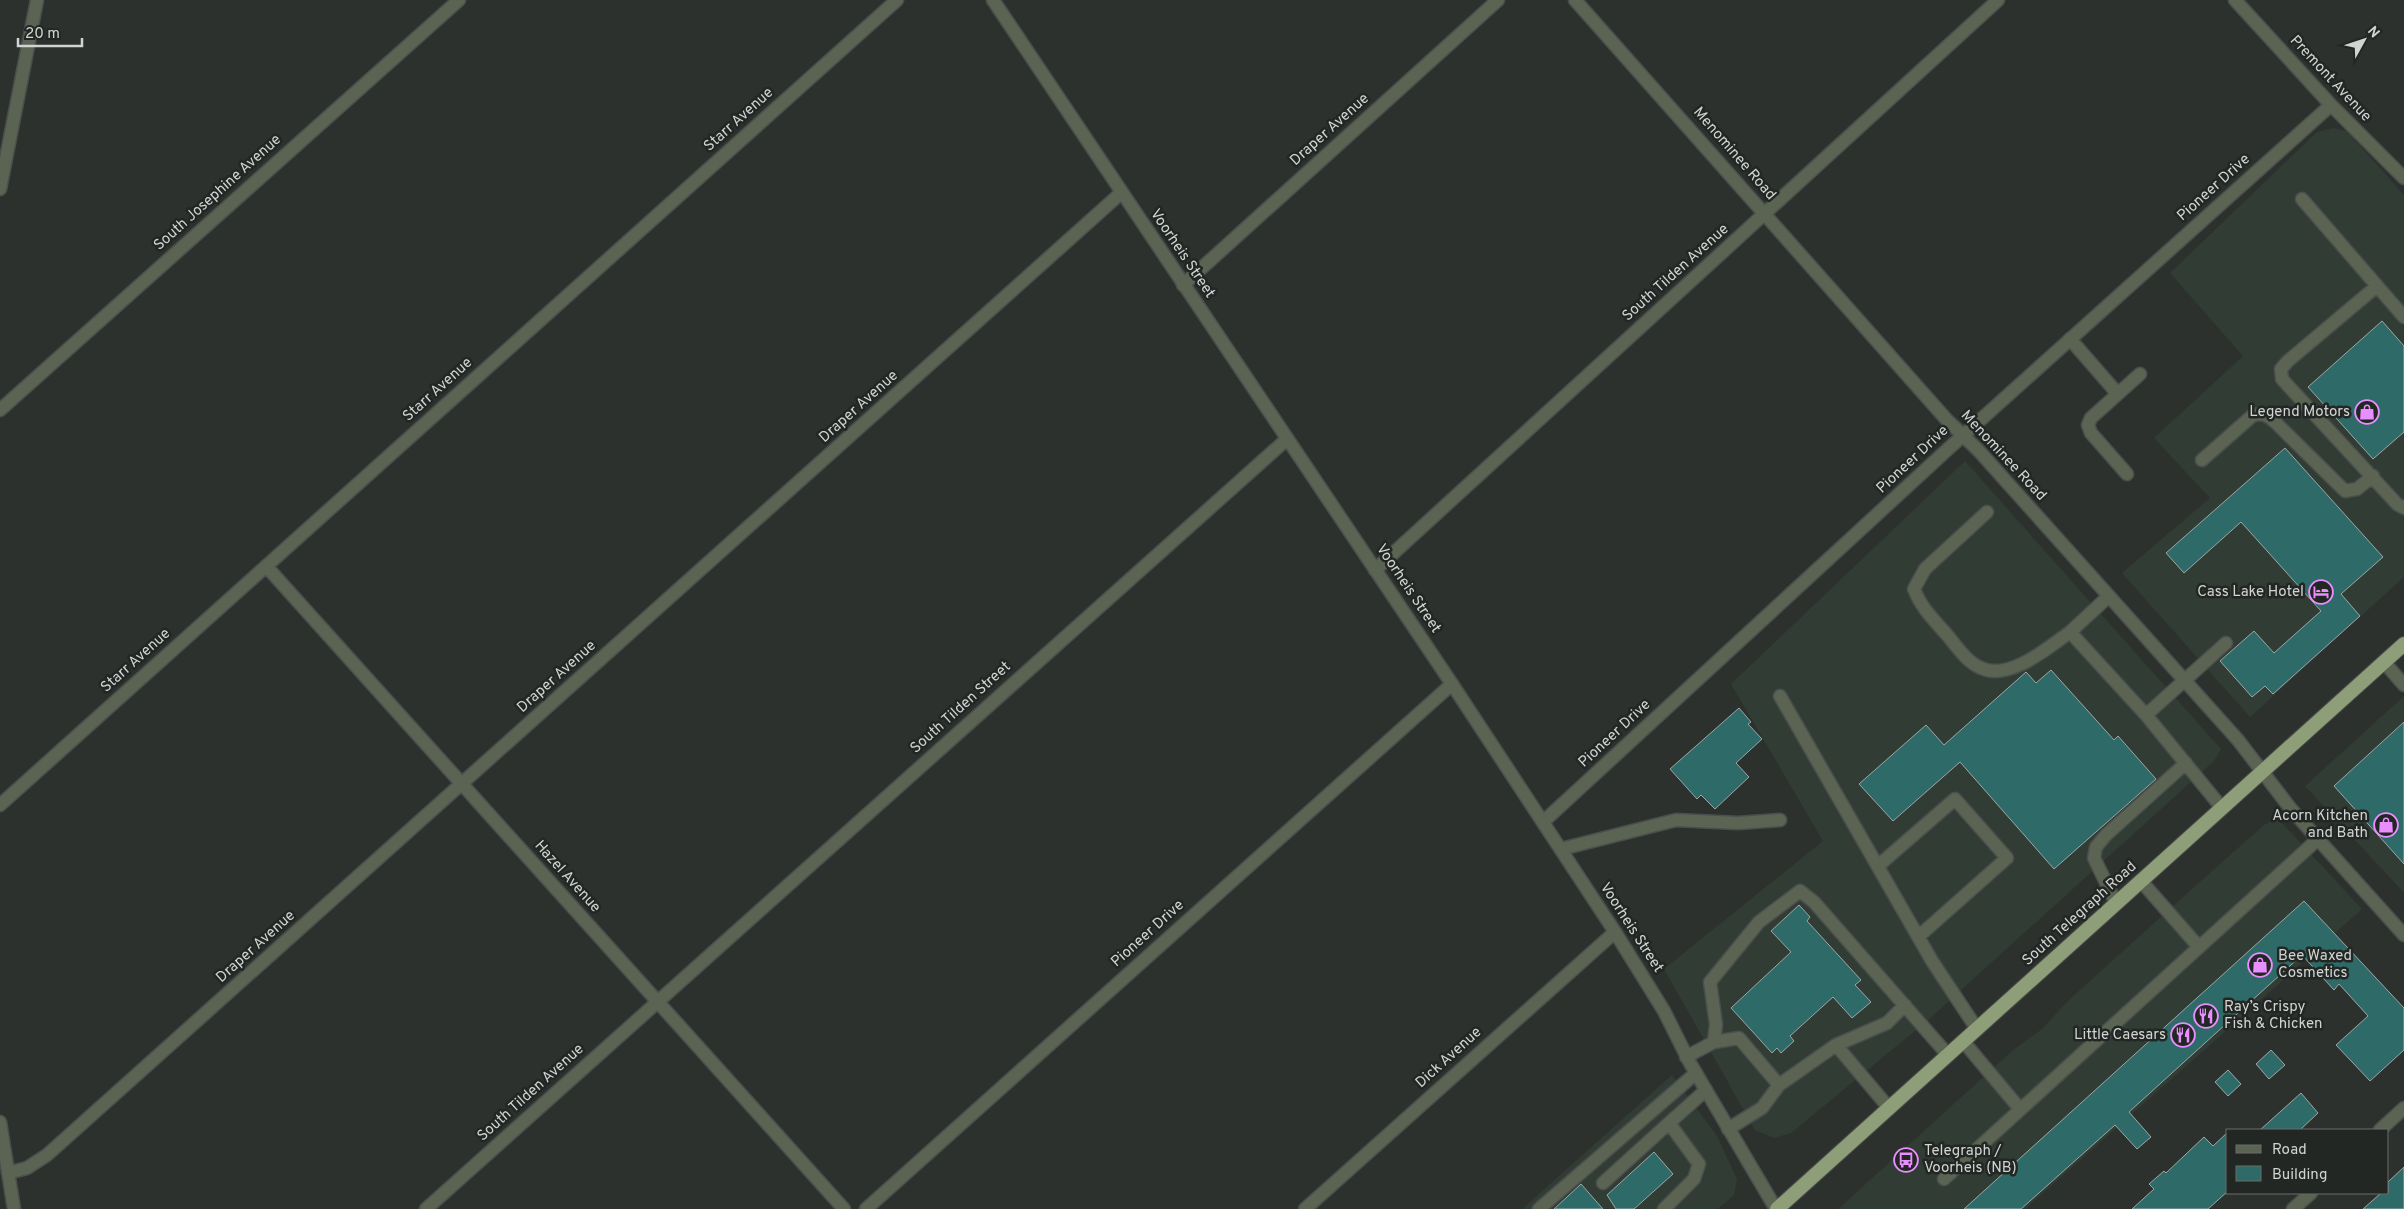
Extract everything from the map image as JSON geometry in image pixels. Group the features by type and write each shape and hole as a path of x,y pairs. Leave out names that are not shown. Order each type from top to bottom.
{"highway":[{"name":"South Telegraph Road","path":"1777,1209 2404,644"}],"street":[{"path":"0,189 37,0"},
{"name":"South Josephine Avenue","path":"0,410 459,0"},
{"name":"Starr Avenue","path":"0,805 897,0"},
{"name":"Voorheis Street","path":"993,0 1452,684 1615,932 1664,1011 1686,1057 1777,1209"},
{"name":"Draper Avenue","path":"1183,285 1498,0"},
{"name":"Menominee Road","path":"1575,0 1963,436 2238,740 2318,839 2404,935"},
{"name":"South Tilden Avenue","path":"1375,570 1998,0"},
{"name":"Premont Avenue","path":"2235,0 2331,105 2404,178"},
{"name":"Pioneer Drive","path":"1543,822 1963,436 2331,105"},
{"name":"Draper Avenue","path":"8,1173 28,1168 47,1155 1122,193"},
{"path":"2302,199 2404,317"},
{"path":"2377,286 2288,361 2281,369 2282,379 2397,504 2404,508"},
{"path":"2070,339 2117,393"},
{"path":"2127,474 2091,433 2088,425 2091,418 2140,374"},
{"path":"2202,460 2252,416 2259,413 2266,414 2275,422 2345,492 2357,489 2373,476"},
{"name":"South Tilden Street","path":"658,1002 1287,439"},
{"path":"1987,512 1925,569 1914,589 1919,602 1966,657 1979,668 1993,672 2010,669 2037,655 2070,632 2109,596"},
{"name":"Hazel Avenue","path":"266,566 844,1209"},
{"path":"2070,632 2146,715 2222,808"},
{"path":"2146,715 2226,643"},
{"path":"2384,662 2404,685"},
{"name":"Pioneer Drive","path":"866,1209 1452,684"},
{"path":"1780,696 1879,865 1918,937 1976,1029"},
{"path":"2116,903 2094,858 2096,847 2106,835 2186,763"},
{"path":"1879,865 1955,799 2007,858 1918,937"},
{"path":"1561,849 1676,820 1738,823 1780,820"},
{"path":"1944,1179 2198,946 2318,839"},
{"path":"2141,881 2198,946"},
{"path":"1714,1042 1716,1024 1710,982 1758,922 1800,891 1814,902 1948,1055"},
{"name":"Dick Avenue","path":"1306,1209 1615,932"},
{"name":"South Tilden Avenue","path":"426,1209 658,1002"},
{"path":"1728,1129 1762,1108 1779,1085 1836,1045 1887,1023 1905,1005"},
{"path":"1686,1057 1714,1042 1739,1038 1779,1085"},
{"path":"1963,1041 2020,1109"},
{"path":"1836,1045 1889,1108"},
{"path":"1539,1209 1696,1073"},
{"path":"1603,1182 1706,1090"},
{"path":"2381,1129 2404,1108"},
{"path":"0,1122 14,1209"},
{"path":"1664,1209 1694,1178 1699,1164 1669,1123"},
{"path":"2293,1209 2310,1194"}],"shaded area":[{"path":"2333,128 2347,131 2404,195 2404,577 2250,717 2122,573 2210,498 2154,438 2243,356 2170,273 2317,132"},
{"path":"1965,461 2221,749 2214,761 1927,1021 1791,1133 1774,1138 1755,1130 1664,969 1823,841 1731,684"},
{"path":"2404,696 2404,893 2305,786"},
{"path":"2275,819 2283,824 2362,909 2282,981 2025,1209 1838,1209 2013,1050 2042,1029 2068,1001 2184,896 2264,825"},
{"path":"1672,1075 1717,1136 1737,1179 1734,1195 1718,1209 1522,1209"}],"building":[{"name":"Legend Motors","path":"2382,321 2404,346 2404,432 2373,459 2308,387"},
{"path":"2285,448 2383,557 2341,594 2360,616 2273,694 2265,686 2252,697 2220,661 2254,631 2274,653 2321,611 2241,522 2184,573 2166,553"},
{"path":"2051,670 2114,740 2118,736 2156,779 2054,869 1960,762 1893,821 1859,784 1926,725 1944,745 2026,672 2036,683"},
{"path":"1739,708 1751,722 1748,724 1762,739 1736,763 1749,777 1715,809 1701,795 1697,799 1670,769"},
{"name":"Acorn Kitchen and Bath","path":"2404,722 2404,864 2334,786"},
{"path":"2304,901 2404,1008 2404,1050 2370,1081 2336,1045 2368,1016 2339,984 2334,990 2302,955 2129,1112 2151,1137 2137,1149 2115,1125 2021,1209 1964,1209"},
{"path":"1799,905 1810,917 1807,921 1861,980 1855,985 1871,1002 1852,1018 1833,997 1790,1036 1794,1041 1781,1053 1777,1048 1772,1053 1731,1008 1791,952 1771,931"},
{"path":"2271,1050 2285,1065 2269,1079 2256,1064"},
{"path":"2228,1070 2241,1084 2228,1096 2215,1082"},
{"path":"2301,1093 2318,1113 2301,1129 2261,1129"},
{"path":"2226,1134 2226,1193 2208,1209 2132,1209 2154,1189 2149,1184 2164,1171 2166,1173 2204,1137 2213,1146"},
{"path":"1654,1152 1673,1174 1634,1209 1616,1209 1607,1195"},
{"path":"2404,1167 2404,1209 2363,1209 2380,1194 2389,1194 2389,1181"},
{"path":"1581,1184 1603,1209 1554,1209"}],"place":[{"name":"Legend Motors","path":"2367,412"},
{"name":"Cass Lake Hotel","path":"2321,592"},
{"name":"Acorn Kitchen and Bath","path":"2386,825"},
{"name":"Bee Waxed Cosmetics","path":"2260,965"},
{"name":"Ray’s Crispy Fish & Chicken","path":"2206,1016"},
{"name":"Little Caesars","path":"2183,1035"},
{"name":"Telegraph / Voorheis (NB)","path":"1906,1160"}]}
